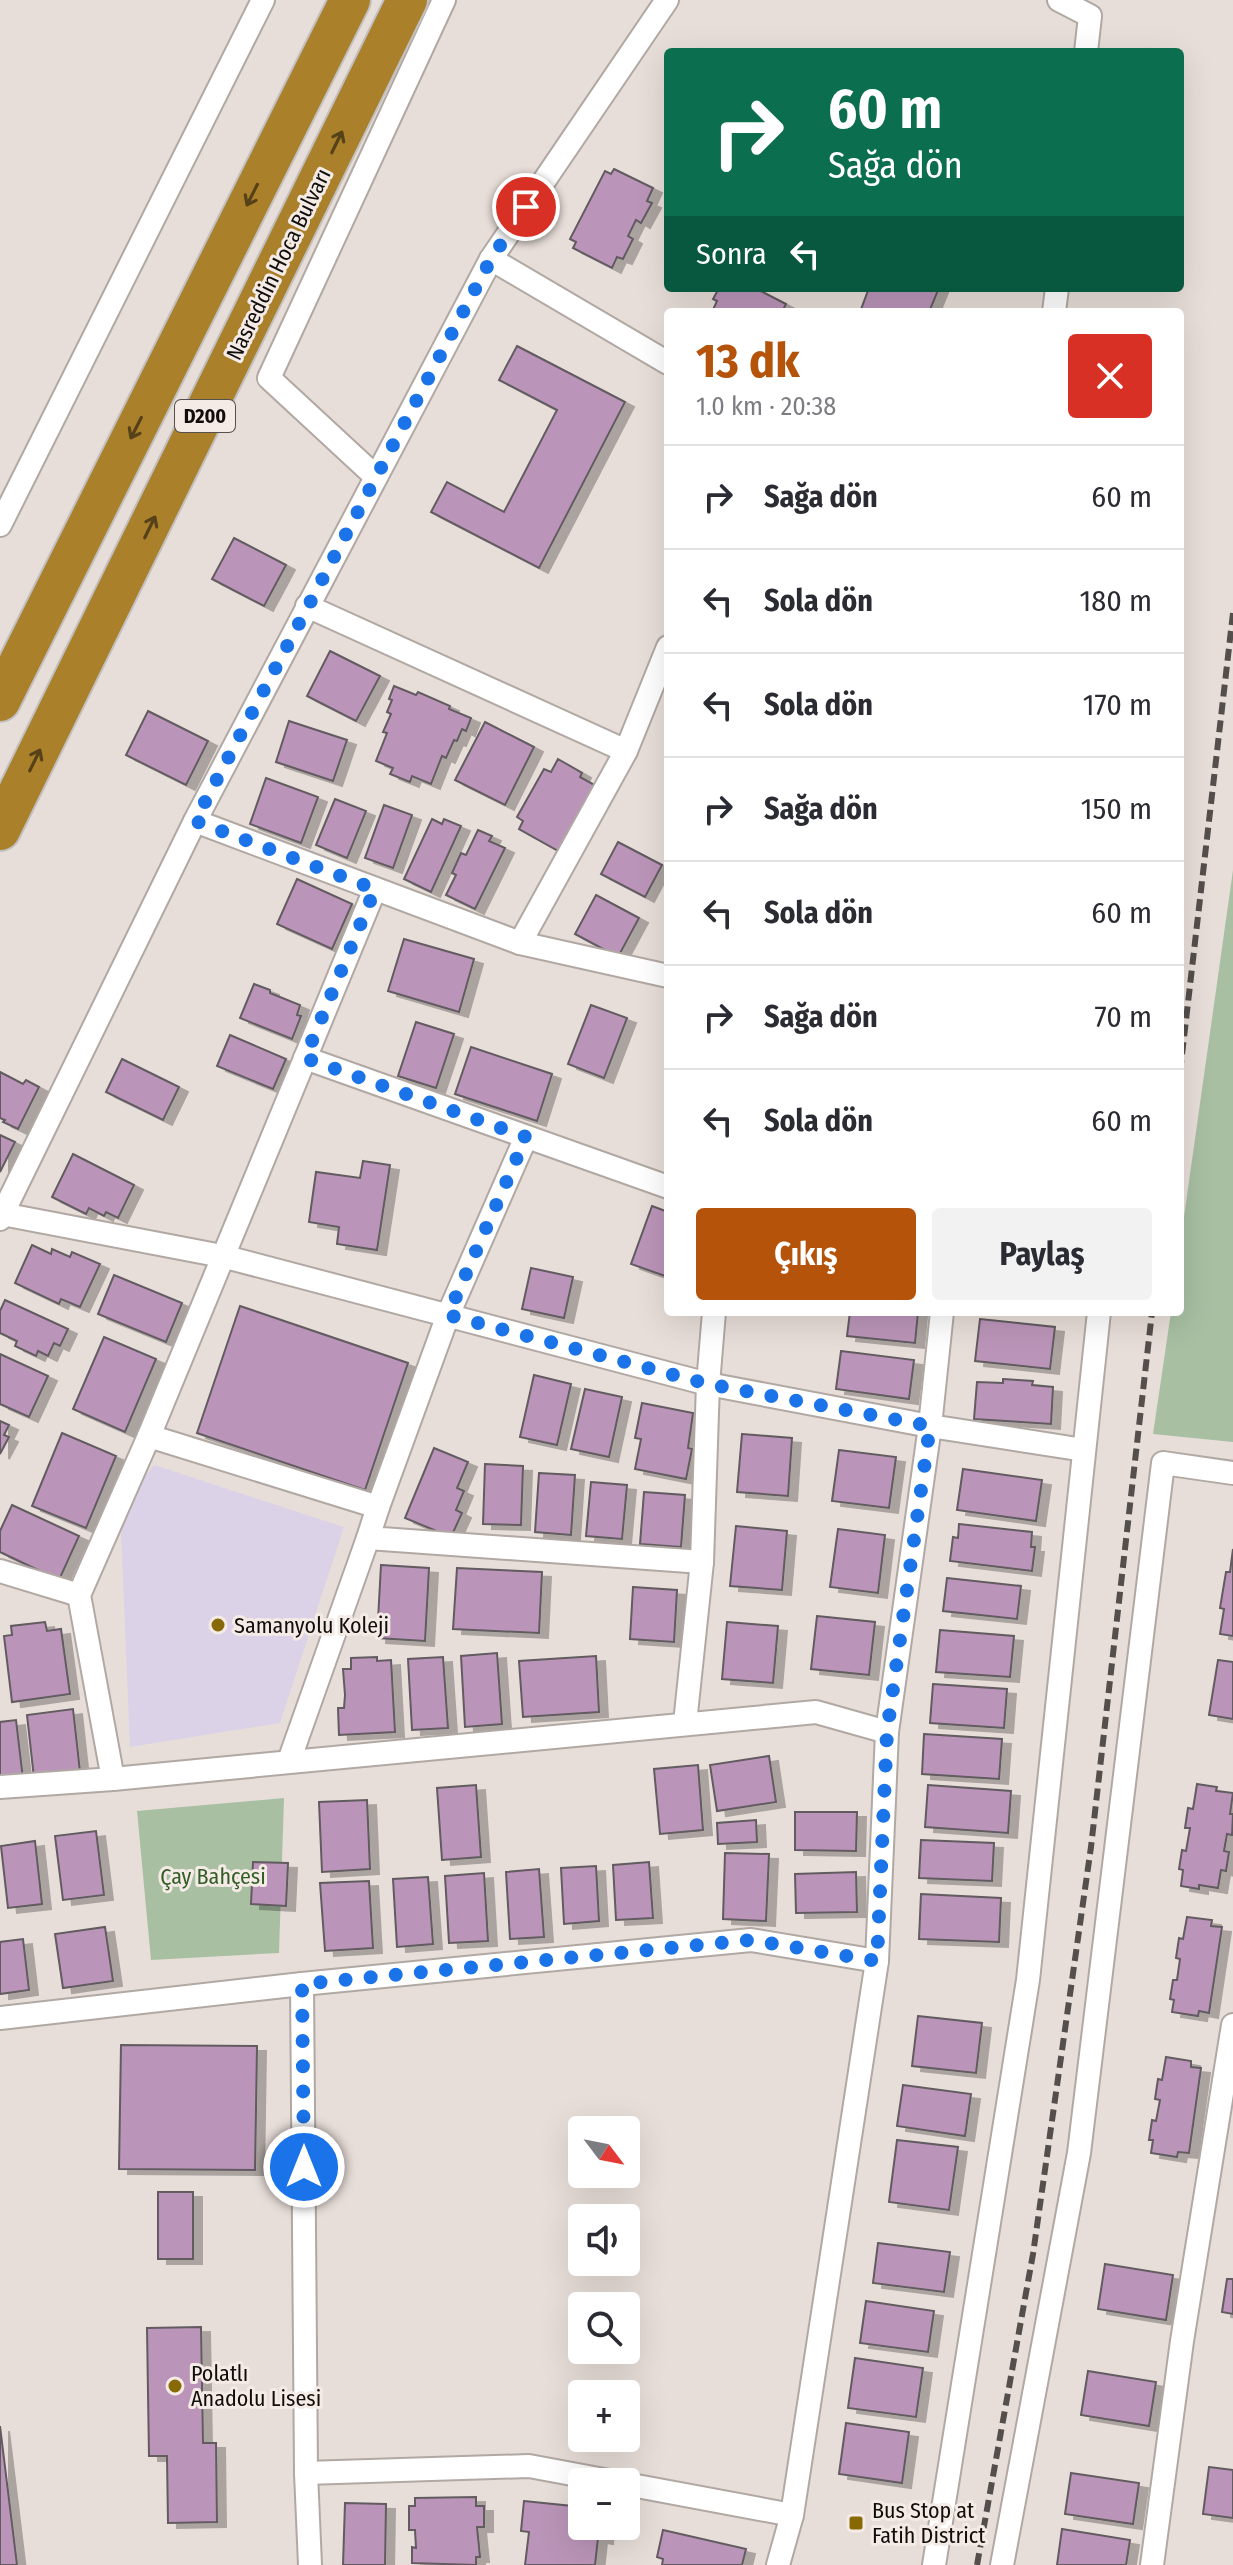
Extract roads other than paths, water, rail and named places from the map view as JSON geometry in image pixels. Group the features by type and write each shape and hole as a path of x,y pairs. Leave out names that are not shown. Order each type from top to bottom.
{"highway":[{"name":"D200","path":"0,701 15,650 350,0"},
{"name":"Nasreddin Hoca Bulvarı","path":"0,830 407,0"}],"street":[{"path":"0,525 263,0"},
{"path":"376,477 269,378 444,0"},
{"path":"667,0 491,259 195,821 1,1217 222,1256 708,1384 930,1426 1084,1450"},
{"path":"1059,0 1090,16 1086,48"},
{"path":"491,259 664,361"},
{"path":"307,606 626,751"},
{"path":"520,943 626,751 664,657"},
{"path":"195,821 520,943 664,975"},
{"path":"113,1779 79,1595 149,1436 375,889"},
{"path":"305,1058 664,1186"},
{"path":"289,1761 448,1315 526,1137"},
{"path":"685,1723 702,1562 708,1384 714,1316"},
{"path":"778,2565 792,2515 877,1961 887,1732 930,1426 942,1316"},
{"path":"934,2565 1028,1980 1099,1316"},
{"path":"149,1436 378,1507"},
{"path":"1002,2565 1079,2153 1163,1463 1233,1473"},
{"path":"368,1538 702,1562"},
{"path":"0,1571 79,1595"},
{"path":"0,1787 816,1712 887,1732"},
{"path":"0,2018 302,1984 751,1940 877,1961"},
{"path":"302,1984 306,2473 310,2565"},
{"path":"1152,2565 1182,2341 1226,2118 1233,2025"},
{"path":"306,2473 529,2466 568,2473"},
{"path":"640,2487 792,2515"}],"railway":[{"path":"1184,1037 1233,613"},
{"path":"977,2565 1033,2254 1091,1847 1152,1316"}],"place":[{"name":"Samanyolu Koleji","path":"218,1625"},
{"name":"Polatlı Anadolu Lisesi","path":"175,2386"},
{"name":"Bus Stop at Fatih District","path":"856,2523"}],"park label":[{"name":"Çay Bahçesi","path":"213,1876"}]}
